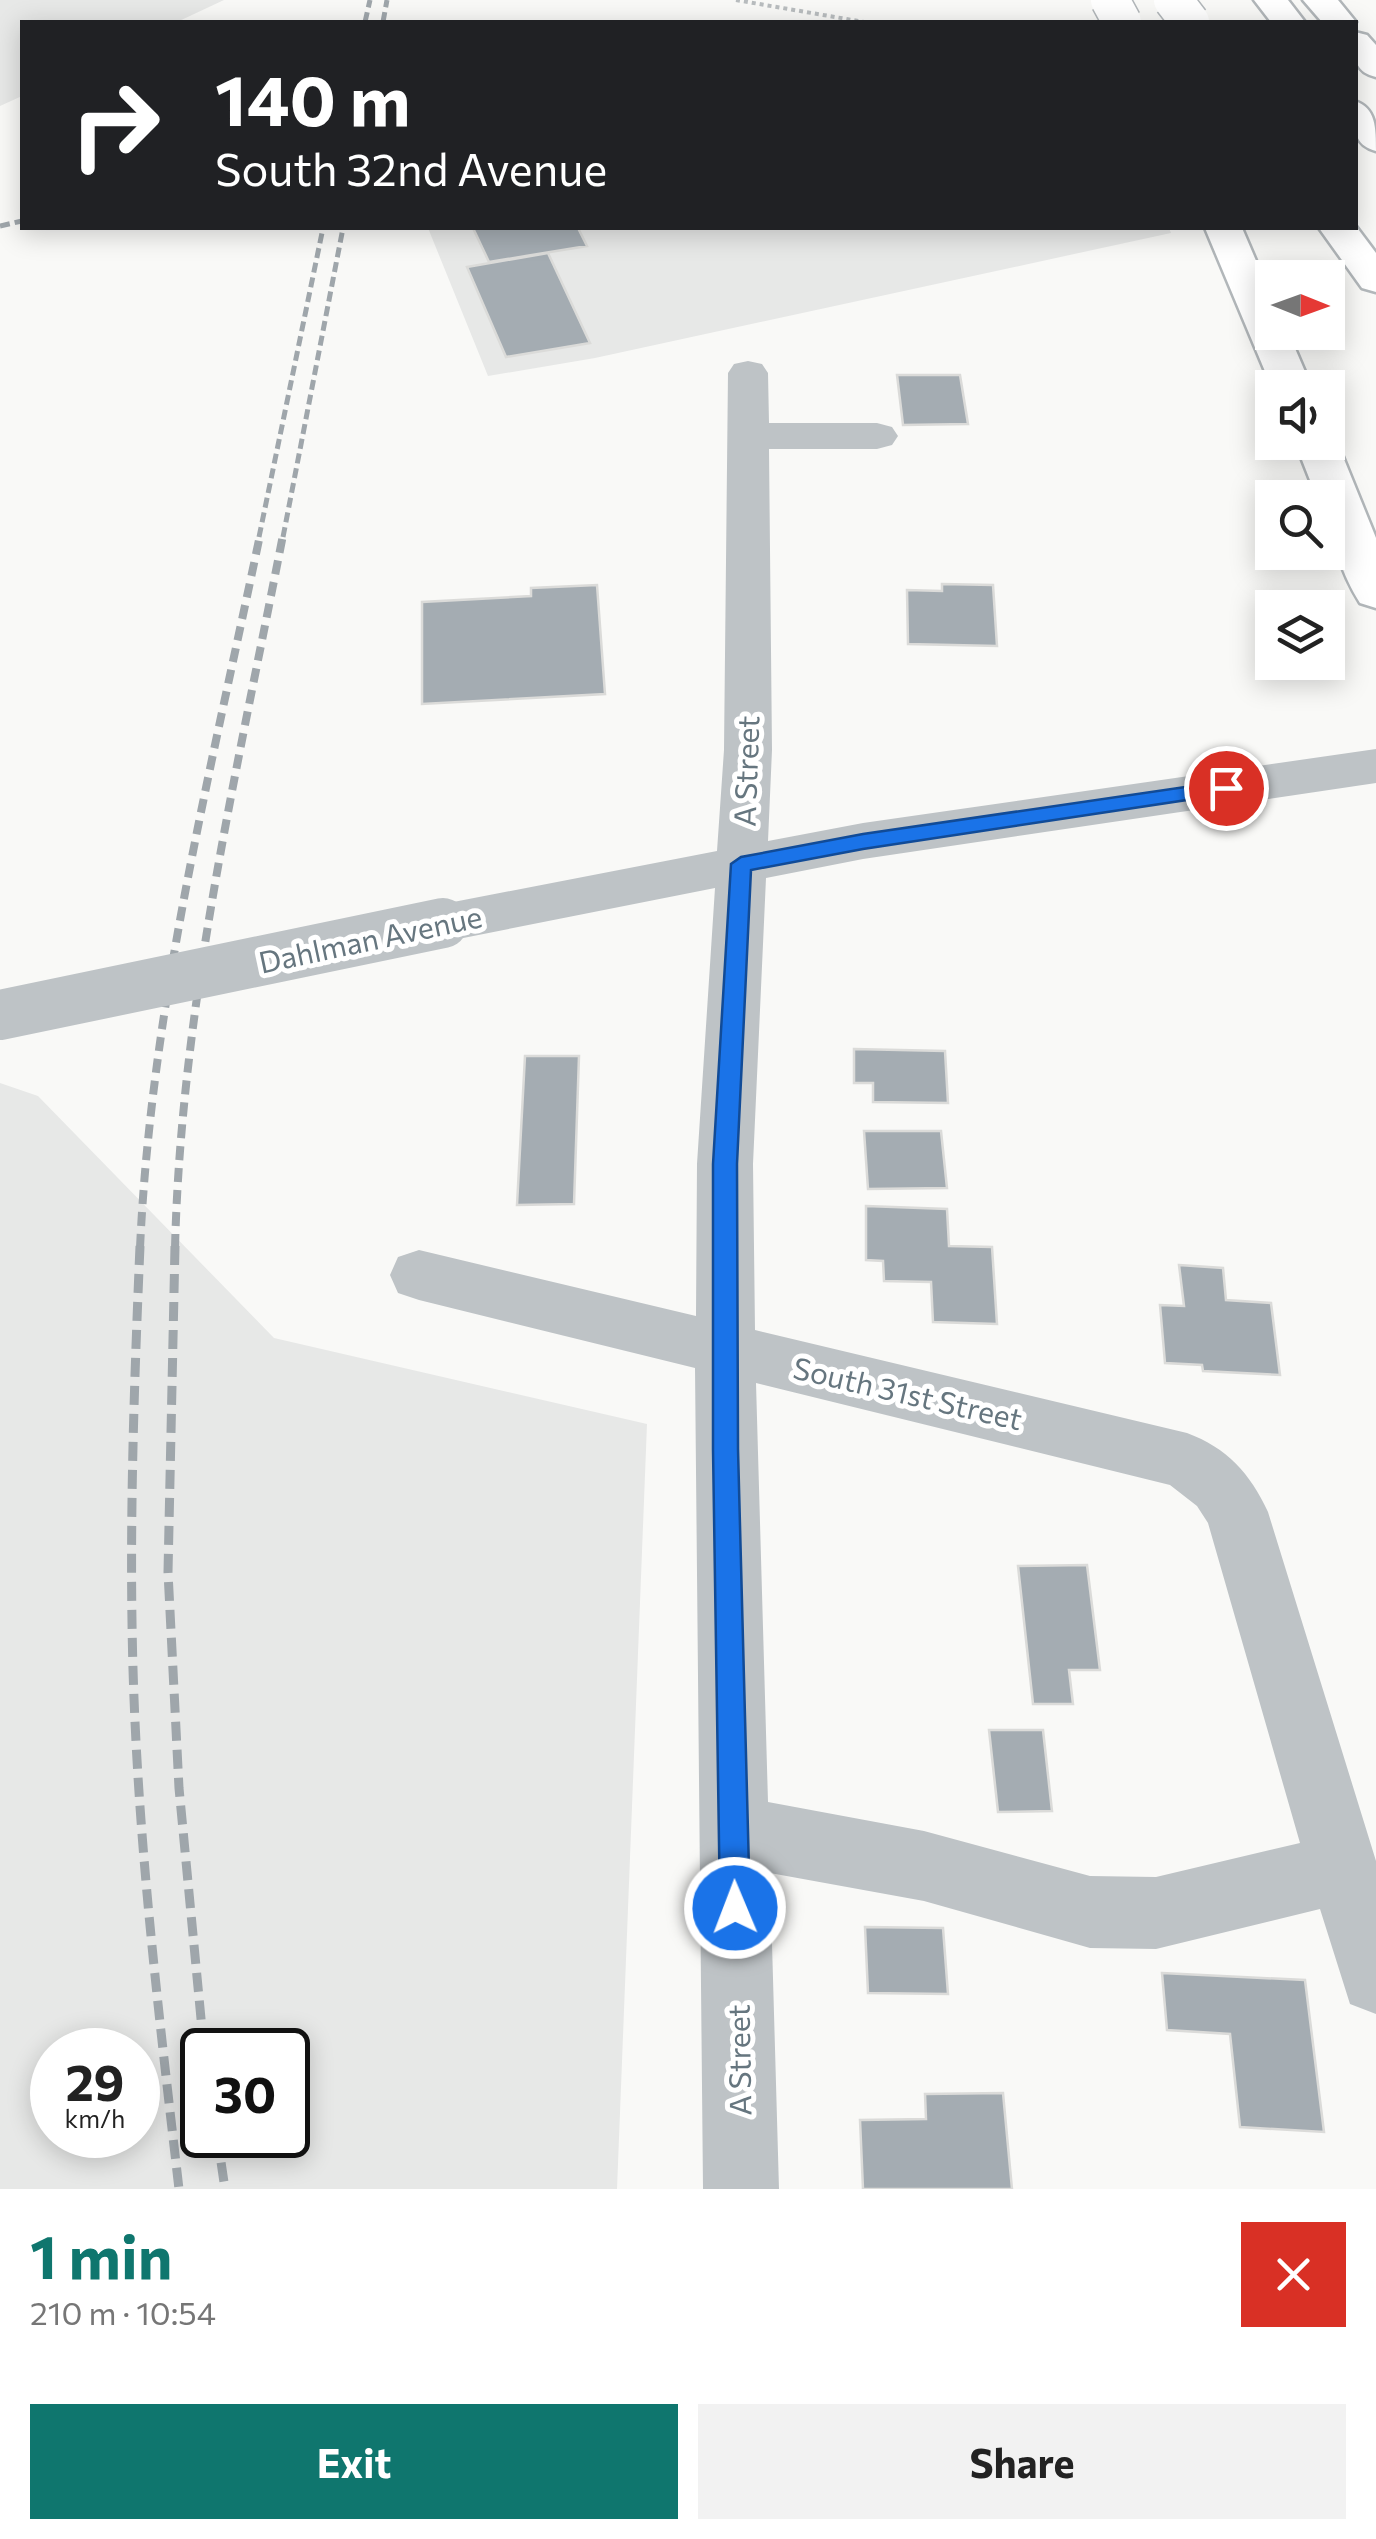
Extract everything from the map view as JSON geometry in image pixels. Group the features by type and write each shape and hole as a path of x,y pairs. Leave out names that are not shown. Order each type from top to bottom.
{"highway":[{"path":"1173,0 1188,20"},
{"path":"1271,0 1286,20"},
{"path":"1320,0 1337,20"},
{"path":"1358,46 1376,68"},
{"path":"1358,116 1376,140"},
{"path":"1224,230 1284,370"},
{"path":"1339,230 1376,280"},
{"path":"1323,460 1376,593"}],"street":[{"name":"A Street","path":"741,2189 725,1164 748,750 748,372"},
{"path":"748,436 877,436"},
{"name":"Dahlman Avenue","path":"0,1015 741,864 863,842 1376,766"},
{"name":"South 31st Street","path":"419,1275 1188,1461 1219,1486 1236,1512 1376,1978"},
{"path":"734,1831 924,1866 1090,1912 1156,1914 1343,1868"}],"path":[{"path":"736,0 852,20"}],"shaded area":[{"path":"0,0 224,0 181,20 20,20 20,97 0,106"},
{"path":"429,230 1171,233 595,358 488,376"},
{"path":"0,1083 38,1096 274,1338 647,1424 617,2189 0,2189"}],"building":[{"path":"474,230 579,230 587,246 489,262"},
{"path":"548,253 590,343 506,357 467,267"},
{"path":"897,375 960,375 968,424 903,425"},
{"path":"942,584 993,585 997,646 908,644 907,590 942,591"},
{"path":"597,585 605,694 422,704 422,602 531,596 531,588"},
{"path":"854,1049 945,1051 948,1103 873,1102 873,1083 854,1083"},
{"path":"525,1056 579,1056 574,1204 517,1205"},
{"path":"864,1131 941,1131 947,1188 868,1189"},
{"path":"866,1206 947,1209 949,1246 992,1247 997,1324 933,1322 931,1282 884,1281 883,1261 866,1260"},
{"path":"1179,1265 1223,1268 1226,1300 1271,1303 1280,1375 1203,1371 1202,1365 1165,1363 1160,1305 1184,1306"},
{"path":"1087,1565 1100,1670 1069,1670 1073,1704 1033,1704 1018,1566"},
{"path":"989,1730 1043,1730 1052,1811 998,1812"},
{"path":"865,1927 943,1928 948,1994 868,1993"},
{"path":"1162,1973 1305,1980 1324,2132 1240,2127 1230,2034 1167,2030"},
{"path":"1003,2093 1012,2189 863,2189 860,2120 926,2119 925,2094"}],"railway":[{"path":"365,20 370,0"},
{"path":"383,20 387,0"},
{"path":"0,226 20,221"},
{"path":"259,537 323,230"},
{"path":"283,537 343,230"},
{"path":"140,1248 146,1158 170,978 203,800 260,535"},
{"path":"175,1248 179,1158 200,979 230,801 283,535"},
{"path":"140,1246 132,1510 136,1734 150,1929 179,2189"},
{"path":"175,1246 168,1572 179,1788 202,2028"},
{"path":"220,2158 225,2189"}],"route":[{"path":"735,1908 725,1164 741,864 1226,788"}]}
